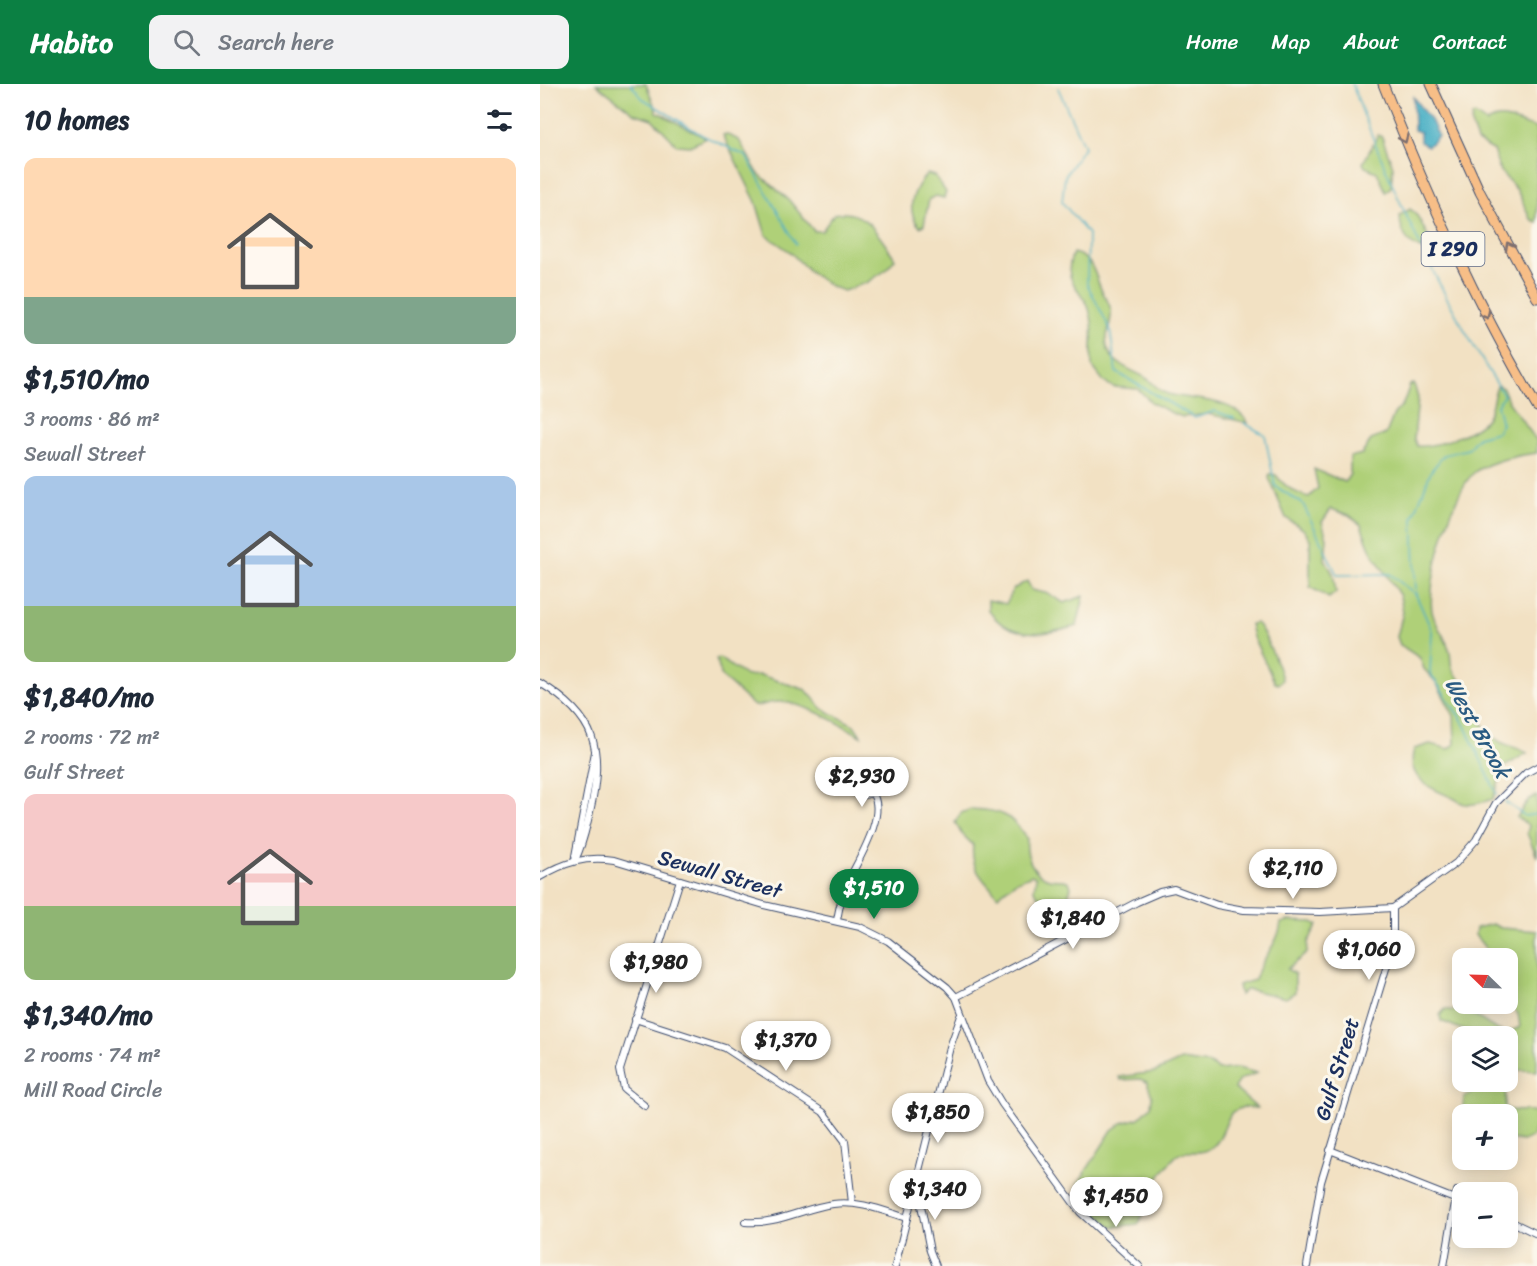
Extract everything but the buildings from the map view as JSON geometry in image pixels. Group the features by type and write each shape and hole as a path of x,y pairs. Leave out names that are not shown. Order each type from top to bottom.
{"highway":[{"name":"I 290","path":"1383,84 1450,241 1490,322 1537,407"},
{"name":"I 290","path":"1431,84 1475,182 1537,298"}],"street":[{"path":"540,683 575,710 588,730 595,751 575,860"},
{"path":"1139,1266 1090,1222 993,1091 961,1016 956,997 1160,892 1174,890 1230,908 1278,912 1393,908 1456,863 1476,840 1496,802 1526,772 1537,767"},
{"path":"837,920 844,890 875,823 877,806 872,793 876,785 873,776 865,772 856,775 852,784 855,793 864,796 872,793"},
{"name":"Sewall Street","path":"540,877 575,860 592,858 614,860 777,908 837,920 860,927 888,941 947,987 956,997"},
{"path":"645,1106 626,1092 620,1078 623,1056 680,880"},
{"name":"Gulf Street","path":"1307,1266 1321,1182 1388,962 1393,934 1393,908"},
{"path":"895,1266 950,1047 961,1016"},
{"path":"635,1019 724,1048 823,1112 845,1141 852,1203"},
{"path":"1330,1150 1452,1197"},
{"path":"916,1180 925,1233 936,1266"},
{"path":"745,1222 761,1222 824,1205 852,1203 907,1218"},
{"path":"1518,1225 1537,1234"},
{"path":"1444,1266 1452,1231"}],"green space":[{"path":"596,84 646,84 657,112 706,138 690,146 677,145 652,119 634,113"},
{"path":"1475,115 1486,123 1493,119 1505,118 1537,128 1537,223 1530,218 1517,190 1500,171 1493,150 1477,141 1471,124 1472,116"},
{"path":"726,134 739,140 758,173 789,200 814,231 822,231 834,214 854,215 862,218 875,230 895,259 886,270 868,282 844,291 832,287 811,273 790,252 766,235 756,202 723,135"},
{"path":"1378,135 1382,137 1393,167 1391,187 1386,192 1377,172 1365,167 1363,163"},
{"path":"927,174 935,176 946,192 944,198 936,196 929,199 924,225 920,227 915,220 912,206 915,192"},
{"path":"1410,209 1435,245 1432,252 1413,245 1405,235 1400,215"},
{"path":"1073,253 1080,255 1090,263 1110,307 1111,319 1106,342 1109,353 1114,359 1146,378 1165,393 1223,404 1232,408 1248,423 1208,414 1183,417 1152,403 1138,389 1114,387 1105,383 1092,366 1091,316 1086,301 1074,284 1069,271"},
{"path":"1414,384 1418,398 1414,439 1417,446 1455,438 1482,423 1489,413 1498,385 1503,388 1508,401 1537,441 1537,453 1490,464 1476,471 1467,481 1458,496 1442,539 1433,583 1431,602 1433,615 1449,647 1451,666 1464,684 1480,721 1493,737 1527,753 1504,767 1493,799 1480,803 1462,803 1429,786 1422,781 1413,768 1414,749 1430,744 1449,749 1455,744 1454,716 1436,682 1424,669 1420,658 1400,645 1397,637 1403,612 1400,596 1371,551 1361,525 1349,515 1331,509 1322,522 1327,538 1325,559 1333,574 1336,592 1329,598 1310,587 1310,539 1303,529 1286,518 1269,478 1270,474 1276,475 1290,489 1309,497 1318,488 1314,469 1345,482 1350,474 1350,457 1362,454 1371,440 1386,434 1394,414 1403,404 1410,385"},
{"path":"1027,581 1032,590 1049,594 1064,603 1084,596 1077,626 1059,631 1030,633 1002,624 988,611 988,600 1006,604 1013,589"},
{"path":"1256,623 1267,640 1278,668 1282,680 1278,684 1275,683 1253,637 1250,624"},
{"path":"719,658 746,676 760,675 806,690 823,709 854,725 862,737 833,720 798,705 777,702 754,706 722,677 716,659"},
{"path":"1537,796 1537,857 1527,833 1529,826 1517,817 1529,799"},
{"path":"971,809 998,812 1016,824 1027,839 1027,851 1038,873 1049,879 1069,882 1071,887 1067,900 1058,903 1039,897 1034,890 1036,877 1032,875 1015,882 998,896 979,873 974,860 973,845 961,833 955,822 961,813"},
{"path":"1313,922 1318,925 1308,942 1307,953 1287,969 1295,974 1295,992 1286,998 1251,990 1245,990 1240,995 1238,985 1255,980 1257,972 1277,938 1281,923"},
{"path":"1492,924 1501,928 1537,931 1537,1071 1518,1071 1518,1028 1520,1027 1518,948 1485,948 1475,935 1476,928"},
{"path":"1445,1009 1452,1010 1452,1014 1470,1014 1492,1026 1453,1026 1441,1021 1440,1015"},
{"path":"1181,1060 1209,1064 1219,1070 1238,1068 1257,1073 1239,1080 1234,1088 1257,1108 1243,1107 1232,1112 1220,1138 1207,1150 1183,1152 1176,1156 1149,1193 1138,1224 1112,1227 1080,1199 1079,1182 1112,1130 1122,1123 1139,1118 1151,1106 1152,1096 1147,1082 1140,1079 1121,1080 1119,1077 1155,1072"},
{"path":"1472,1092 1506,1092 1505,1104 1463,1104 1464,1098"},
{"path":"1518,1110 1533,1111 1537,1113 1537,1125 1532,1137 1523,1141 1518,1140"}],"water":[{"path":"1413,97 1433,124 1438,136 1428,146 1420,142 1420,132 1414,130"}],"waterway":[{"path":"631,84 642,98 702,135 746,156 796,244"},
{"path":"1352,84 1419,244 1459,321 1504,395 1497,405 1502,424 1497,432 1478,437 1468,449 1444,455 1431,471 1413,518 1416,595"},
{"name":"West Brook","path":"1058,88 1084,147 1065,176 1062,202 1088,234 1087,284 1110,329 1116,372 1195,418 1215,411 1234,418"},
{"name":"West Brook","path":"1244,423 1265,435 1275,486 1303,504 1337,575 1390,574 1416,595 1432,631 1430,673 1462,720 1497,794"},
{"name":"West Brook","path":"1505,802 1525,816 1537,814"}]}
